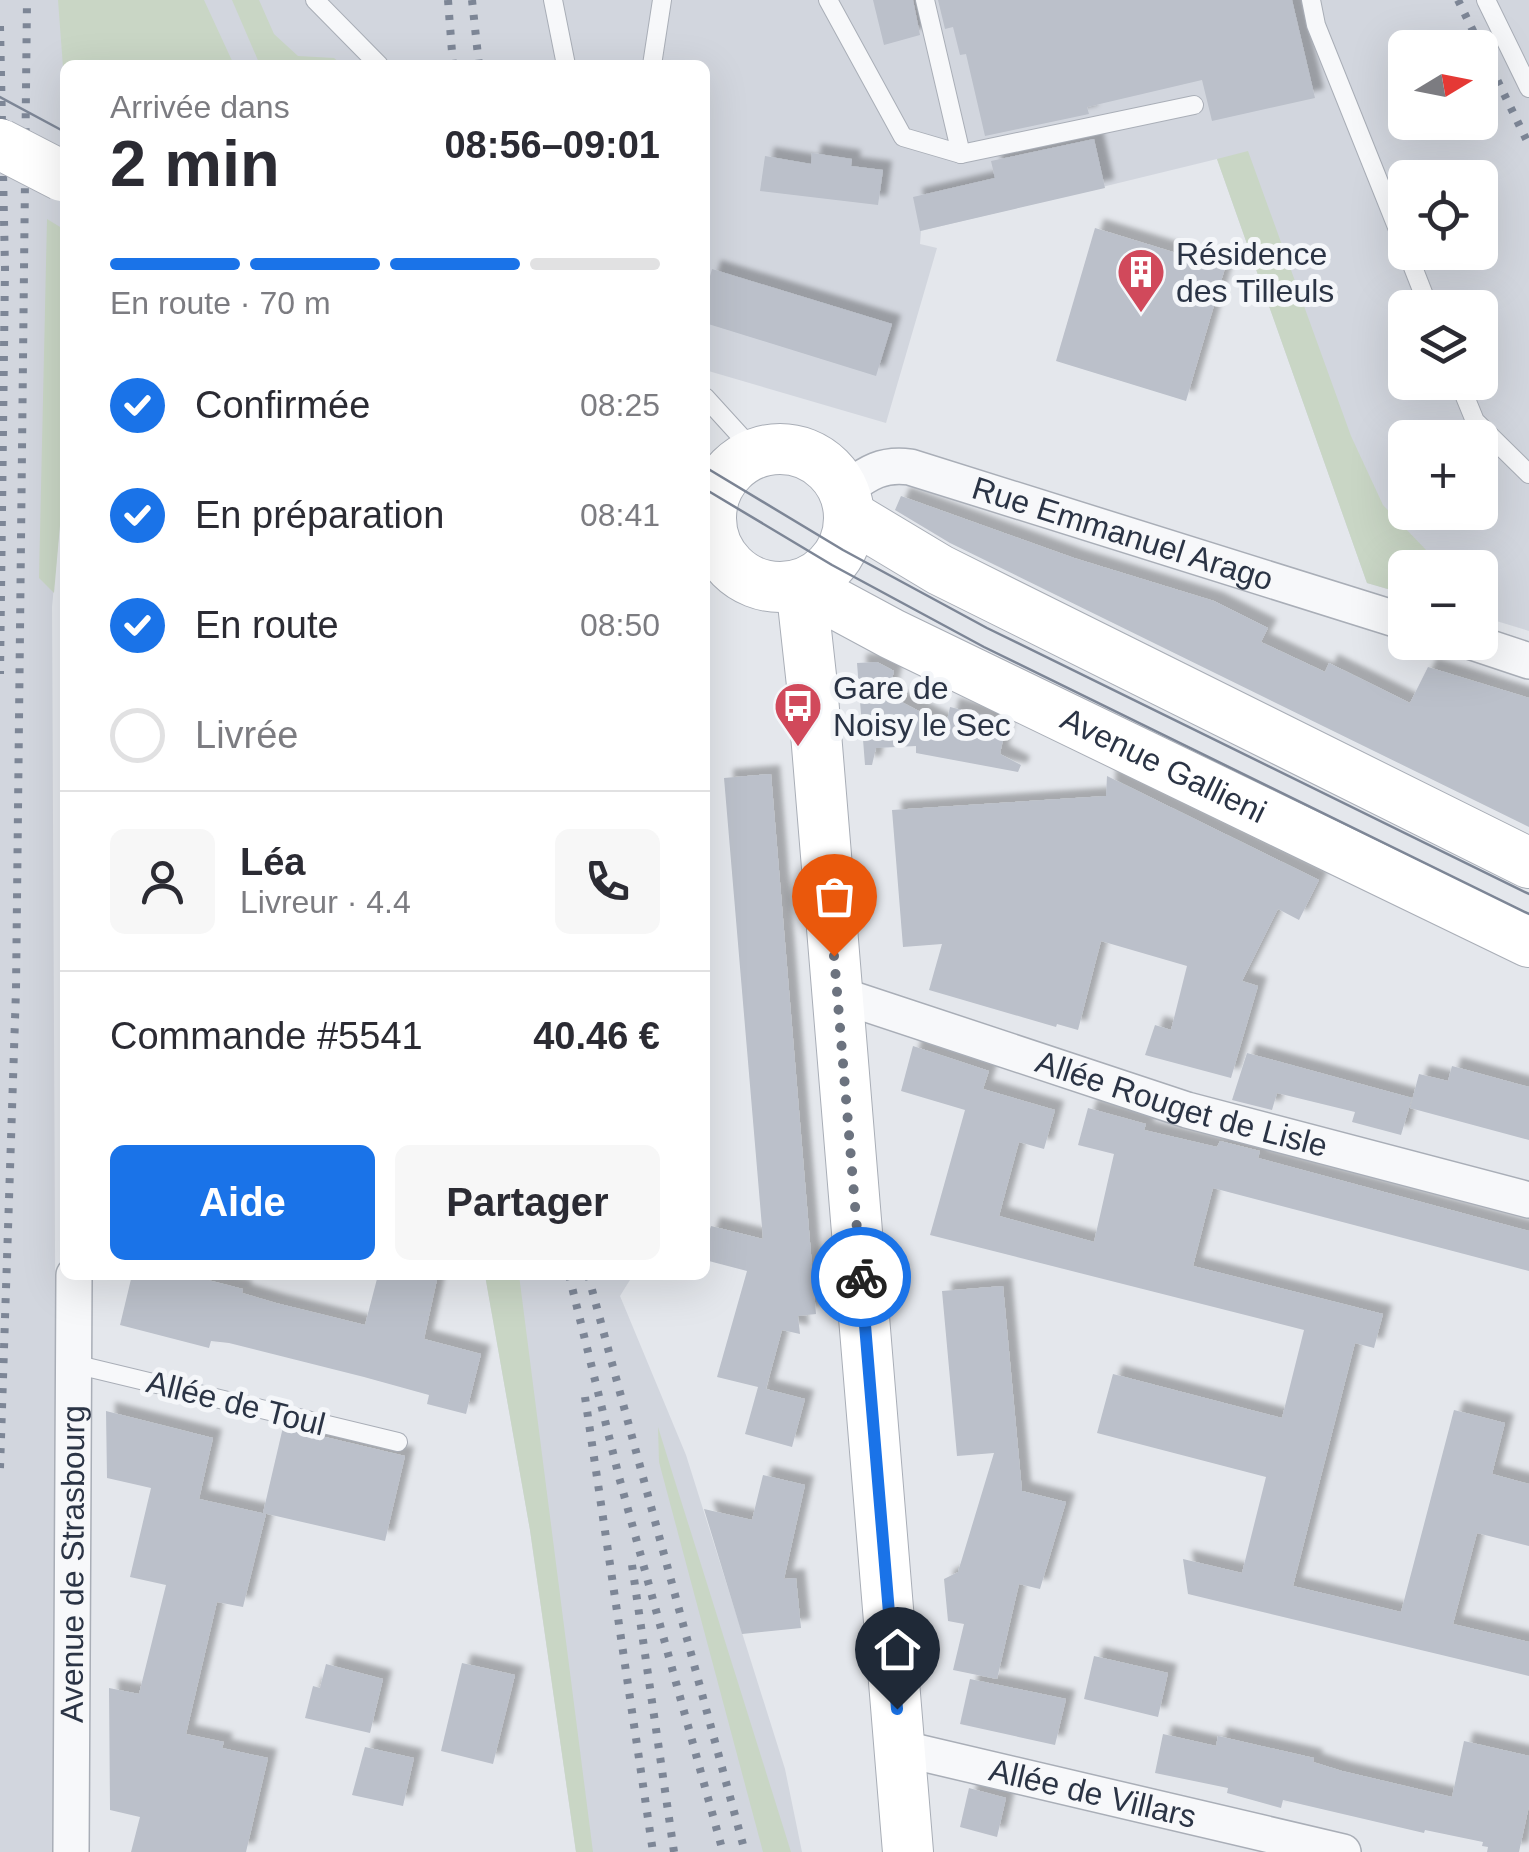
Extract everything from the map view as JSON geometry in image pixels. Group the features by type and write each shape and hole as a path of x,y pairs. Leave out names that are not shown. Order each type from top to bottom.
{"street":[{"path":"0,144 60,174"},
{"path":"847,503 843,550 818,577 801,585 774,588 747,579 725,561 720,497 782,448 807,454 829,468 847,503 940,570 1529,863"},
{"name":"Rue Emmanuel Arago","path":"847,503 873,469 892,464 910,467 1388,617"},
{"path":"801,585 908,1852"},
{"name":"Avenue Gallieni","path":"801,585 892,634 1529,942"},
{"path":"1498,650 1529,660"},
{"name":"Allée Rouget de Lisle","path":"837,994 1187,1110 1529,1200"},
{"name":"Avenue de Strasbourg","path":"72,1852 74,1280"},
{"name":"Allée de Villars","path":"900,1748 1343,1852"}],"lane":[{"path":"314,0 374,60"},
{"path":"554,0 565,60"},
{"path":"653,60 662,0"},
{"path":"828,0 903,138 961,154 1194,105"},
{"path":"925,0 961,154"},
{"path":"1310,0 1316,25 1388,205"},
{"path":"1486,0 1529,88"},
{"path":"1466,400 1474,421 1529,474"},
{"path":"710,430 720,497"},
{"name":"Allée de Toul","path":"74,1364 398,1442"}],"shaded area":[{"path":"0,0 1529,0 1529,631 1498,622 1498,550 1388,550 1388,589 1367,583 1217,159 921,231 920,244 937,248 886,423 710,371 710,60 60,60 60,522 52,607 57,1665 52,1852 0,1852"},
{"path":"486,1280 630,1280 620,1296 686,1455 785,1769 802,1852 576,1852 530,1530"}],"green space":[{"path":"58,0 204,0 232,60 62,60"},
{"path":"232,0 259,0 274,34 298,56 336,60 258,60"},
{"path":"1248,151 1351,436 1388,510 1388,530 1407,530 1426,550 1388,550 1388,589 1367,583 1217,159"},
{"path":"47,219 60,227 60,525 54,593 39,578"},
{"path":"486,1280 520,1280 593,1852 576,1852 530,1530"},
{"path":"658,1427 791,1852 763,1852 659,1462"}],"building":[{"path":"873,0 913,0 920,35 884,45"},
{"path":"938,0 1292,0 1315,98 1212,121 1202,80 1087,107 1089,114 985,136 966,54 960,55 953,27 945,29"},
{"path":"1094,139 1105,188 920,231 913,197 995,178 991,161"},
{"path":"812,153 852,159 851,166 883,170 878,205 760,191 765,156 811,164"},
{"name":"Résidence des Tilleuls","path":"1095,228 1225,268 1186,401 1056,361"},
{"path":"712,269 892,324 876,376 710,325"},
{"path":"901,496 1074,558 1214,601 1268,628 1261,642 1325,672 1329,663 1410,703 1428,667 1529,698 1529,827 950,543 895,510"},
{"path":"877,662 894,671 888,695 946,725 950,707 1007,721 1000,754 1021,765 1018,772 916,753 916,746 876,748 872,765 865,765 857,663"},
{"path":"771,774 816,1314 798,1316 800,1334 782,1330 766,1389 805,1399 792,1447 745,1434 758,1387 717,1377 747,1271 710,1261 711,1226 763,1239 724,778"},
{"path":"1107,776 1319,880 1299,920 1278,909 1242,981 1258,986 1231,1078 1145,1055 1155,1025 1171,1030 1187,966 1101,941 1078,1030 929,990 942,944 903,947 892,810 1106,796"},
{"path":"913,1046 989,1071 983,1089 1055,1110 1044,1149 1019,1142 999,1216 1094,1242 1114,1154 1078,1145 1088,1108 1146,1124 1144,1130 1217,1147 1220,1141 1260,1151 1258,1158 1529,1231 1529,1271 1213,1188 1193,1266 1383,1314 1374,1348 1355,1343 1293,1586 1401,1612 1454,1410 1505,1423 1492,1474 1529,1484 1529,1546 1477,1533 1453,1624 1529,1642 1529,1676 1188,1594 1183,1559 1242,1573 1266,1477 1097,1433 1113,1374 1282,1418 1304,1330 930,1235 965,1110 901,1091"},
{"path":"1247,1053 1412,1098 1401,1135 1352,1122 1355,1112 1277,1093 1272,1110 1232,1100"},
{"path":"1452,1066 1529,1087 1529,1140 1410,1108 1419,1074 1448,1081"},
{"path":"131,1280 208,1280 276,1303 365,1325 377,1280 437,1280 424,1339 481,1354 466,1414 427,1404 429,1395 364,1377 229,1343 211,1341 209,1348 120,1325"},
{"path":"1003,1286 1022,1491 1066,1502 1040,1589 1019,1584 997,1679 953,1670 964,1624 948,1621 944,1579 958,1572 994,1453 957,1456 942,1291"},
{"path":"106,1411 213,1438 199,1499 266,1514 243,1607 217,1602 186,1734 224,1742 222,1748 268,1758 246,1852 131,1852 140,1817 110,1810 109,1688 139,1694 166,1585 130,1577 151,1488 107,1478"},
{"path":"283,1427 405,1456 385,1541 263,1513"},
{"path":"763,1475 805,1485 784,1579 796,1578 801,1628 742,1634 704,1509 752,1520"},
{"path":"1094,1656 1168,1673 1158,1717 1084,1699"},
{"path":"462,1663 515,1675 493,1764 441,1751"},
{"path":"326,1664 383,1679 370,1733 305,1718 313,1686 320,1688"},
{"path":"970,1679 1066,1699 1055,1745 960,1724"},
{"path":"1163,1734 1216,1746 1218,1736 1452,1797 1464,1741 1529,1756 1529,1806 1519,1852 1487,1852 1483,1842 1425,1830 1424,1833 1283,1800 1281,1808 1227,1793 1228,1788 1155,1773"},
{"path":"365,1747 414,1758 403,1806 352,1795"},
{"path":"969,1788 1006,1798 997,1837 960,1827"}],"tram line":[{"path":"0,97 60,129"},
{"path":"0,117 60,149"},
{"path":"710,470 843,550 987,628 1529,894"},
{"path":"710,492 832,565 984,647 1529,914"}],"railway":[{"path":"0,1468 16,990 27,0"},
{"path":"448,0 453,60"},
{"path":"472,0 478,60"},
{"path":"1458,0 1529,145"},
{"path":"0,26 5,268 0,674"},
{"path":"570,1280 619,1477 723,1852"},
{"path":"589,1280 745,1852"},
{"path":"585,1397 653,1852"},
{"path":"632,1565 674,1852"}],"way so far":[{"path":"834,956 861,1277"}],"place":[{"name":"Résidence des Tilleuls","path":"1141,314"},
{"name":"Gare de Noisy le Sec","path":"798,748"}],"route":[{"path":"861,1277 897,1709"}]}
